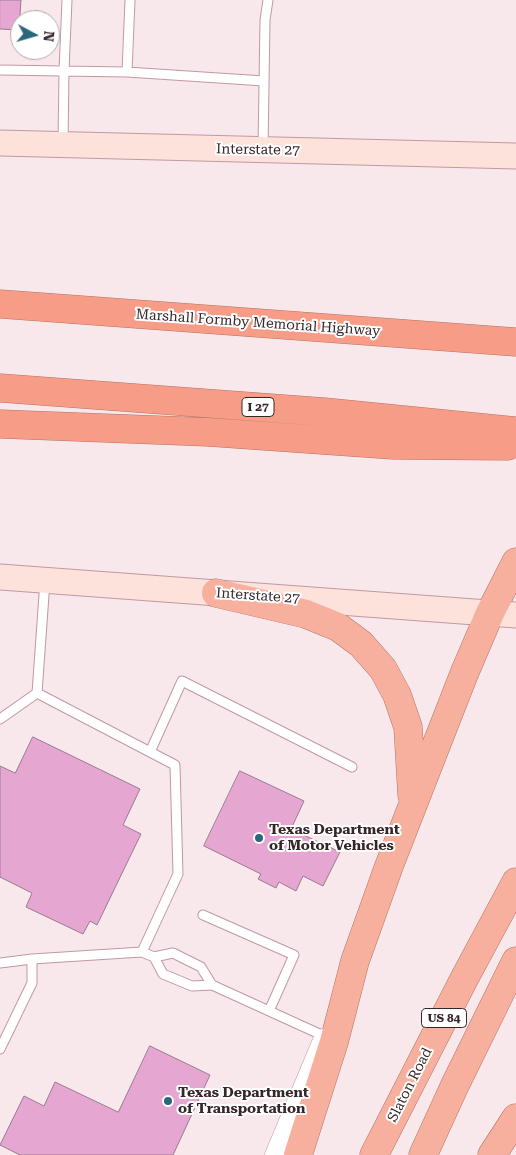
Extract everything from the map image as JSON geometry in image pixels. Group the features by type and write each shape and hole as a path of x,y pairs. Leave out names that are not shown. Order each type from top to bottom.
{"highway":[{"name":"Marshall Formby Memorial Highway","path":"0,304 516,342"},
{"name":"I 27","path":"0,388 324,412 516,431"},
{"path":"0,424 208,432 393,445 516,446"},
{"path":"298,1155 334,1042 355,961 413,804 464,674 503,614 516,562"},
{"path":"216,593 306,614 338,627 361,644 398,695 408,727 413,804"},
{"name":"Slaton Road","path":"374,1155 464,978 516,882"},
{"name":"US 84","path":"422,1155 516,961"},
{"path":"492,1155 516,1118"}],"main road":[{"name":"Interstate 27","path":"0,143 516,156"},
{"name":"Interstate 27","path":"0,577 503,614"}],"street":[{"path":"274,1155 355,961"}],"lane":[{"path":"63,146 67,0"},
{"path":"127,72 130,0"},
{"path":"263,150 265,20 268,0"},
{"path":"0,70 127,72 264,80"},
{"path":"37,693 45,581"},
{"path":"150,752 182,682 352,767"},
{"path":"0,719 37,693"},
{"path":"37,693 175,765 178,874 142,952"},
{"path":"203,915 294,955 269,1011"},
{"path":"0,963 32,959 142,952 154,957 172,953 201,967 212,985"},
{"path":"154,957 163,974 192,986 212,985 324,1036"},
{"path":"0,1049 32,983 32,959"}],"building":[{"path":"0,0 21,0 20,10 10,10 10,30 0,29"},
{"path":"33,737 140,789 123,825 141,834 97,925 90,921 83,934 26,907 32,893 0,877 0,766 15,773"},
{"name":"Texas Department of Motor Vehicles","path":"240,771 304,801 291,829 340,852 323,886 303,876 296,891 279,882 276,888 258,879 261,874 204,846"},
{"name":"Texas Department of Transportation","path":"150,1046 210,1075 173,1155 20,1155 0,1145 24,1096 44,1106 55,1082 118,1112"}],"place":[{"name":"Texas Department of Motor Vehicles","path":"259,838"},
{"name":"Texas Department of Transportation","path":"168,1101"}]}
